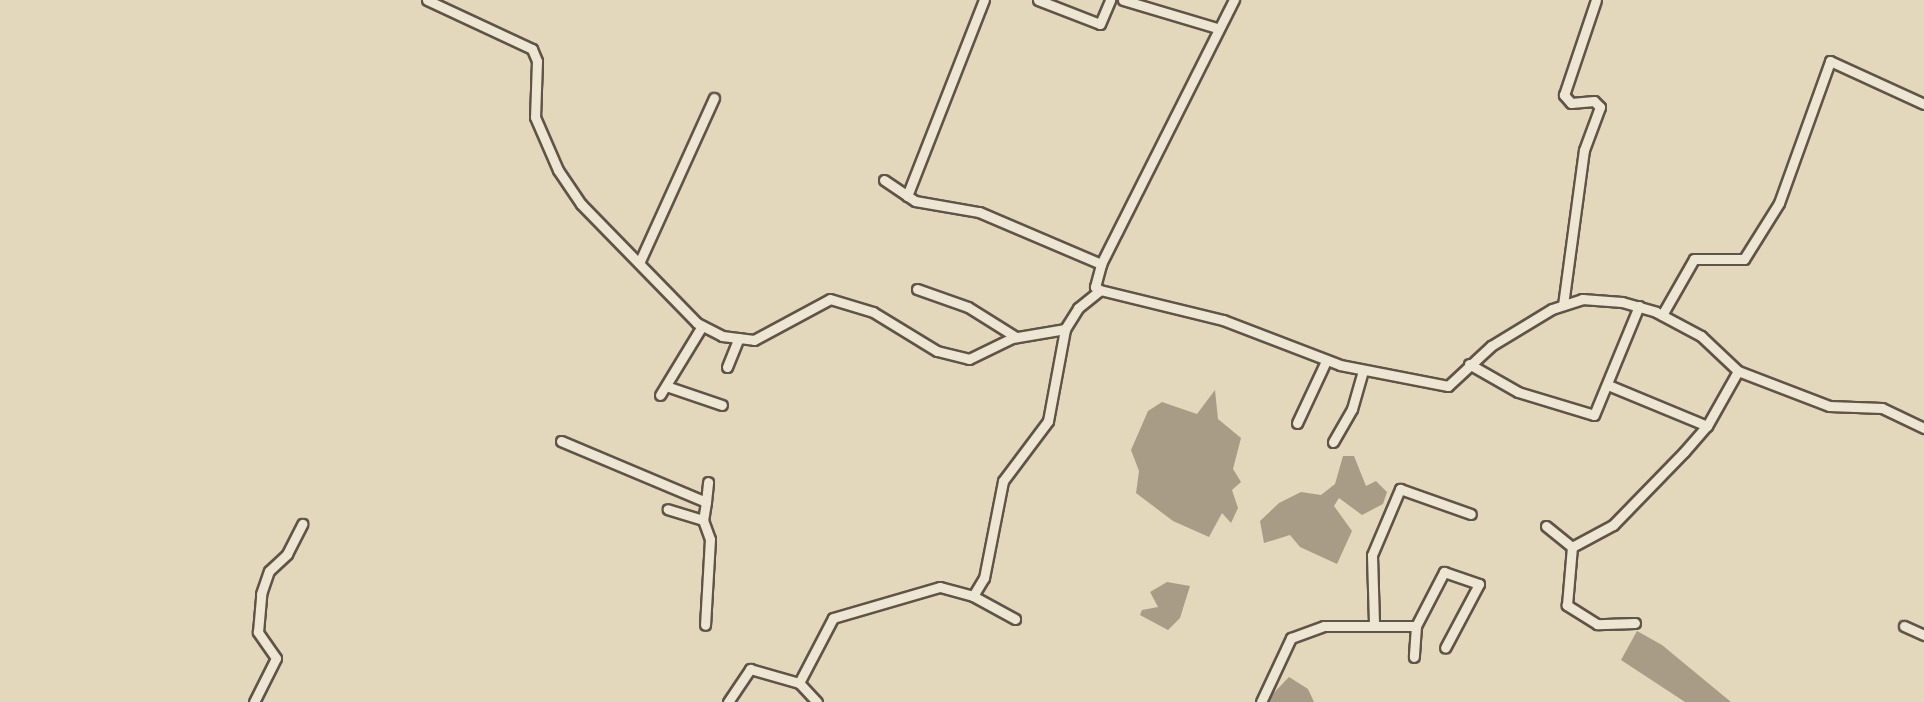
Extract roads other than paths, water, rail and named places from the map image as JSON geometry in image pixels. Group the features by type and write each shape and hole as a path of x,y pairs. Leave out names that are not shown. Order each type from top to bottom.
{"street":[{"path":"427,0 532,49 537,61 535,117 548,152 581,204 702,326 754,340 789,325 830,299 873,312 937,351 969,359 1016,337 1065,329"},
{"path":"907,196 984,0"},
{"path":"1038,0 1100,24 1110,0"},
{"path":"1123,0 1217,28"},
{"path":"1234,0 1217,28 1209,56 1101,264 1095,287 1223,320 1326,361 1448,386 1469,364 1519,327 1563,305 1598,299 1639,306 1662,315 1701,336 1738,371 1829,406 1882,408 1924,428"},
{"path":"1563,305 1584,150 1600,107 1594,101 1571,103 1564,95 1596,0"},
{"path":"1662,315 1694,259 1744,259 1779,203 1830,61 1924,104"},
{"path":"640,261 714,98"},
{"path":"884,180 907,196 979,212 1101,264"},
{"path":"917,289 968,307 1016,337"},
{"path":"973,596 984,578 1003,481 1048,421 1065,329 1078,308 1100,290"},
{"path":"1469,364 1518,392 1594,415 1639,306"},
{"path":"702,326 663,390 722,405"},
{"path":"727,367 739,338"},
{"path":"1297,423 1326,361"},
{"path":"1333,442 1352,409 1363,371"},
{"path":"1572,547 1613,525 1707,426 1738,371"},
{"path":"1608,385 1707,426"},
{"path":"561,441 706,502"},
{"path":"705,625 710,539 703,520 708,482"},
{"path":"1374,623 1372,555 1400,489 1471,514"},
{"path":"668,509 703,520"},
{"path":"254,702 276,658 258,632 261,594 269,571 287,554 302,524"},
{"path":"1546,526 1572,547"},
{"path":"1572,547 1567,605 1597,624 1635,623"},
{"path":"1414,657 1416,626 1444,572 1479,584 1445,648"},
{"path":"799,683 833,618 940,587 973,596 1015,619"},
{"path":"1261,702 1291,638 1324,626 1374,623 1416,626"},
{"path":"1904,626 1924,635"},
{"path":"728,702 750,669 799,683 817,702"}]}
